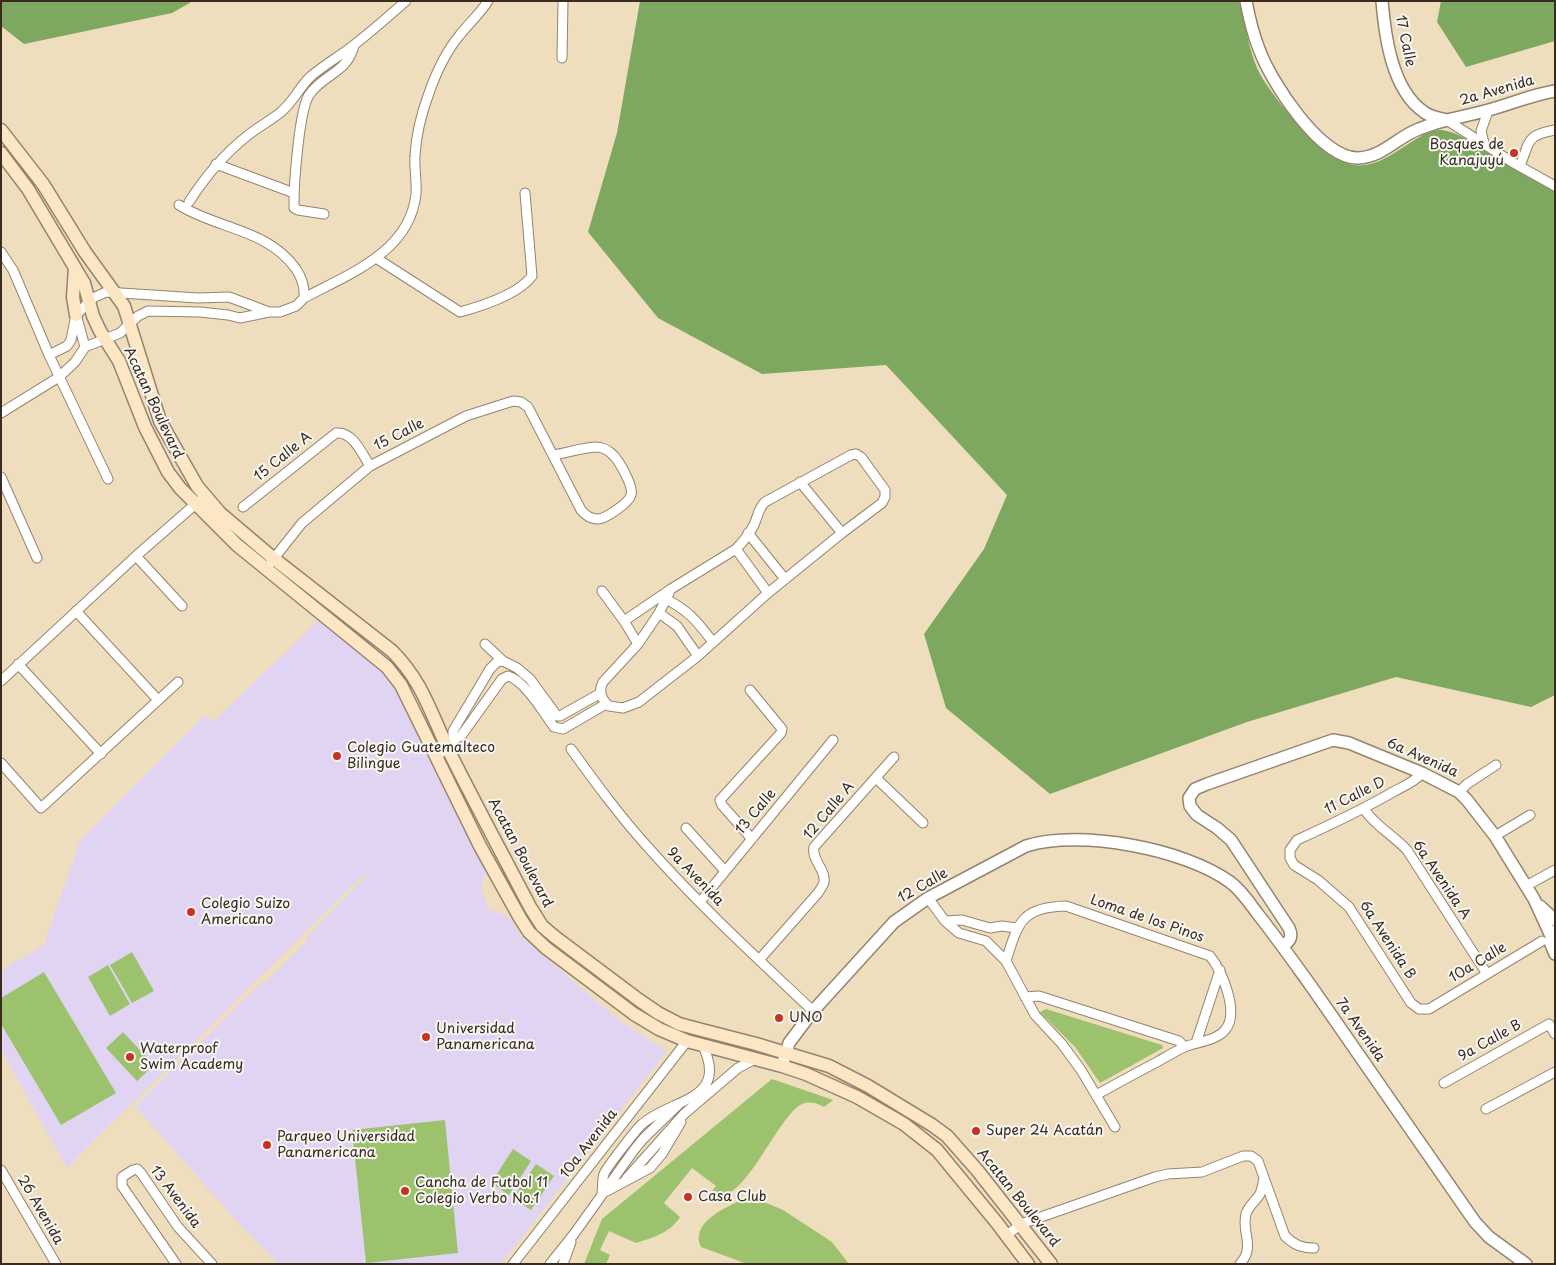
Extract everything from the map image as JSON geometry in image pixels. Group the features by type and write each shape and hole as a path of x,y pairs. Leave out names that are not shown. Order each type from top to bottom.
{"main road":[{"path":"1,130 43,184 85,252 119,298 130,324"},
{"path":"1,153 28,189 84,282 93,316 105,338"},
{"path":"75,268 73,297 76,315"},
{"name":"Acatan Boulevard","path":"130,324 160,421 193,479 220,513 273,558 335,605 398,657 420,685 451,744 530,907 542,926 658,1013 680,1024 829,1066 868,1086 932,1125 947,1136 971,1163 1051,1264"},
{"name":"Acatan Boulevard","path":"105,338 119,361 144,427 168,472 180,488 237,545 387,667 401,685 480,846 529,932 552,954 634,1014 660,1030 688,1041 782,1066 826,1083 857,1097 923,1137 937,1150 1007,1235 1028,1264"}],"street":[{"path":"189,202 216,164 234,146 269,122 291,102 296,92 312,76 354,45 406,1"},
{"path":"1,414 59,377 76,362 85,346 120,333 138,316 148,311 200,312 240,318 269,312 280,312 296,306 304,298 376,258 397,239 411,214 416,194 415,155 428,94 443,60 458,36 488,1"},
{"path":"562,1 562,58"},
{"name":"2a Avenida","path":"1246,1 1248,15 1258,48 1270,74 1305,123 1325,144 1341,154 1355,158 1365,157 1388,149 1416,130 1448,120 1488,111 1535,94 1555,91"},
{"name":"17 Calle","path":"1382,1 1384,23 1392,63 1406,92 1426,114 1448,120"},
{"path":"324,214 294,208 304,108 311,93 348,62 354,45"},
{"path":"291,102 304,108"},
{"path":"1416,130 1419,119 1417,105"},
{"path":"1484,143 1481,136 1481,127 1488,111"},
{"path":"1448,120 1555,186"},
{"path":"1520,166 1534,136 1539,133 1555,130"},
{"path":"216,164 294,193"},
{"path":"376,258 460,312 495,300 526,284 532,276 525,193"},
{"path":"179,205 192,214 247,232 270,244 287,257 301,276 305,288 304,298"},
{"path":"1,252 13,270 49,355 108,479"},
{"path":"49,355 67,346 71,340 76,315 90,301 103,292 198,298 229,297 269,312"},
{"path":"76,315 85,346"},
{"name":"15 Calle","path":"266,570 273,558 302,522 370,466 466,416 513,401 521,402 528,407 581,510 589,517 600,519 629,501 632,495 631,486 615,456 610,452 595,447 553,455"},
{"name":"15 Calle A","path":"242,507 332,435 343,433 350,437 370,466"},
{"path":"436,756 461,736 502,679 508,676 515,680 532,698 554,727 563,729 606,704 620,708 634,705 698,656 768,593 882,503 885,497 885,490 861,457 856,454 851,455 762,505 754,525 742,543 624,621"},
{"path":"1,477 37,558"},
{"path":"800,482 842,533"},
{"path":"1,680 136,556 205,496"},
{"path":"748,533 785,579"},
{"path":"736,548 768,593"},
{"path":"136,556 182,606"},
{"path":"606,704 601,693 603,682 638,644 659,613 671,589"},
{"path":"602,591 638,644"},
{"path":"666,598 693,616 712,642"},
{"path":"76,611 158,700"},
{"path":"659,613 677,626 698,656"},
{"path":"485,644 503,661 524,674 557,716 601,693"},
{"path":"451,744 453,731 490,669 497,662 503,661"},
{"path":"18,664 101,754"},
{"path":"515,680 524,674"},
{"path":"1,763 41,808 178,682"},
{"path":"750,690 782,729 781,733 720,800 722,805 752,838"},
{"name":"13 Calle","path":"700,902 833,740"},
{"name":"6a Avenida","path":"1283,946 1291,937 1289,928 1231,840 1195,813 1189,802 1190,796 1194,789 1333,740 1348,743 1422,773 1459,792 1495,836 1526,886 1534,900 1549,936 1551,948 1555,954"},
{"name":"9a Avenida","path":"571,749 605,795 646,845 700,902 813,1011"},
{"name":"12 Calle A","path":"759,960 818,893 824,882 824,875 813,852 814,847 894,757"},
{"path":"1459,792 1467,784 1496,765"},
{"name":"11 Calle D","path":"1297,840 1364,809 1422,773"},
{"path":"876,778 923,823"},
{"name":"6a Avenida A","path":"1364,809 1378,826 1397,840 1406,850 1487,974"},
{"path":"1495,836 1530,815"},
{"path":"686,828 725,871"},
{"name":"12 Calle","path":"782,1066 792,1039 813,1011 894,922 928,898 1026,846 1040,842 1078,840 1144,847"},
{"name":"6a Avenida B","path":"1297,840 1290,850 1290,858 1294,865 1318,880 1349,907 1410,1003 1418,1009 1429,1009"},
{"name":"7a Avenida","path":"1144,847 1202,866 1229,881 1241,893 1283,946 1475,1222 1488,1237 1526,1264"},
{"path":"1526,886 1555,870"},
{"path":"928,898 945,921 959,933 986,941 1006,961 1035,1015 1062,1044 1082,1070 1115,1127"},
{"name":"6a Avenida","path":"1534,900 1555,920"},
{"name":"Loma de los Pinos","path":"1016,928 1027,916 1038,910 1052,906 1066,906 1210,956 1220,970"},
{"path":"945,921 962,920 990,928 1002,926 1016,928 1006,961"},
{"path":"986,941 990,928"},
{"name":"10a Calle","path":"1429,1009 1549,936"},
{"path":"1096,1095 1184,1047 1221,1034 1231,1020 1231,1008 1220,970"},
{"path":"1196,1043 1220,970"},
{"path":"1025,997 1039,996 1180,1041 1184,1047"},
{"name":"9a Calle B","path":"1444,1083 1549,1024 1555,1034"},
{"name":"10a Avenida","path":"513,1264 688,1041"},
{"path":"550,1264 643,1139 679,1104 702,1090 708,1080 710,1067 702,1044"},
{"path":"602,1193 626,1179 684,1114 738,1068 755,1059"},
{"path":"1486,1109 1555,1072"},
{"path":"1007,1235 1021,1224 1155,1177 1168,1174 1202,1172 1243,1156 1251,1156 1258,1161 1285,1236 1301,1248 1314,1248"},
{"name":"13 Avenida","path":"176,1264 122,1186 122,1177 133,1170 137,1169 141,1173 178,1226 212,1264"},
{"name":"26 Avenida","path":"1,1170 56,1264"},
{"path":"1240,1264 1247,1253 1248,1238 1245,1216 1247,1210 1261,1192 1264,1178"},
{"path":"1,1189 10,1185"},
{"path":"563,1264 574,1234"}],"shaded area":[{"path":"324,615 393,680 487,868 481,887 489,909 509,917 522,937 598,1003 623,1023 667,1051 501,1264 279,1264 241,1226 135,1106 262,982 263,984 307,941 305,939 368,874 360,878 67,1168 1,1050 1,970 44,945 80,841 205,715 213,722"}],"green space":[{"path":"1,1 193,1 172,13 24,44 1,26"},
{"path":"640,1 1241,1 1245,27 1254,60 1266,85 1307,135 1338,158 1353,165 1370,164 1379,161 1425,134 1433,131 1448,131 1463,137 1505,163 1555,189 1555,695 1531,707 1396,677 1247,722 1050,794 946,708 924,634 984,549 1007,495 886,365 762,374 658,318 588,232 617,133"},
{"path":"1441,1 1555,1 1555,41 1466,67 1437,22"},
{"path":"132,952 154,991 132,1003 110,965"},
{"path":"108,965 130,1004 110,1016 88,977"},
{"path":"44,972 116,1093 61,1125 1,1024 1,998"},
{"path":"1046,1009 1162,1045 1163,1048 1100,1083 1075,1047 1040,1012"},
{"name":"Waterproof Swim Academy","path":"123,1032 154,1065 137,1081 106,1048"},
{"path":"772,1079 833,1100 824,1107 816,1104 802,1104 793,1111 751,1171 740,1185 729,1193 719,1195 712,1191 716,1186 692,1168 664,1203 680,1217 672,1227 655,1237 636,1243 609,1231 600,1250 610,1255 606,1264 584,1264 602,1219"},
{"name":"Cancha de Futbol 11 Colegio Verbo No.1","path":"445,1120 458,1253 366,1263 352,1130"},
{"path":"513,1149 531,1161 509,1195 491,1183"},
{"path":"536,1164 554,1176 531,1210 513,1198"},
{"path":"743,1200 759,1200 783,1210 832,1242 849,1264 747,1264 701,1247 700,1231 711,1217 719,1211"}],"place":[{"name":"Bosques de Kanajuyú","path":"1514,153"},
{"name":"Colegio Guatemalteco Bilingue","path":"337,756"},
{"name":"Colegio Suizo Americano","path":"191,912"},
{"name":"UNO","path":"779,1018"},
{"name":"Universidad Panamericana","path":"426,1037"},
{"name":"Waterproof Swim Academy","path":"130,1057"},
{"name":"Super 24 Acatán","path":"976,1131"},
{"name":"Parqueo Universidad Panamericana","path":"267,1145"},
{"name":"Cancha de Futbol 11 Colegio Verbo No.1","path":"405,1191"},
{"name":"Casa Club","path":"688,1197"}]}
